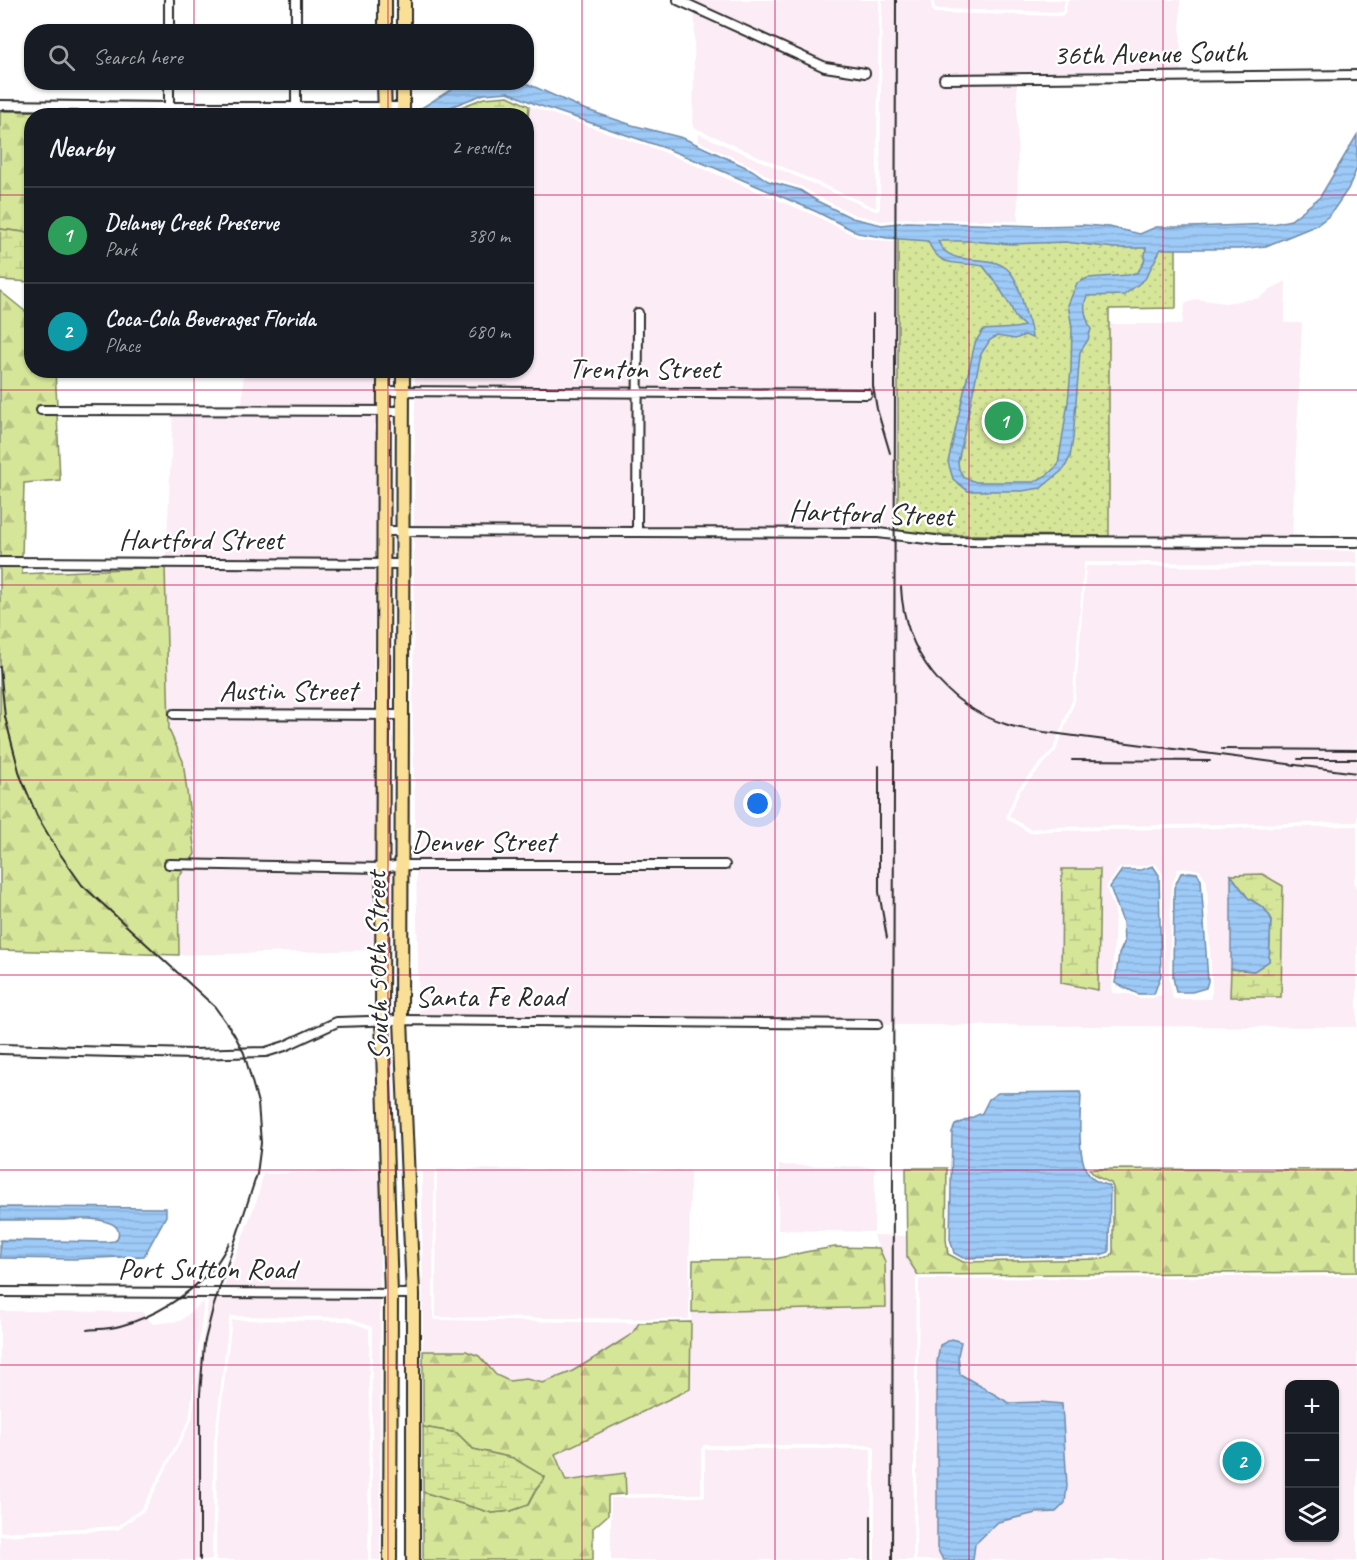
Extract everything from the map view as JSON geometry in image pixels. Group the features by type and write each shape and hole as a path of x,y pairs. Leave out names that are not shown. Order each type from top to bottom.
{"main road":[{"path":"385,0 385,24"},
{"path":"404,0 404,24"},
{"path":"384,90 385,108"},
{"path":"404,90 404,108"},
{"name":"South 50th Street","path":"384,378 382,1020 391,1293 390,1560"},
{"name":"South 50th Street","path":"403,378 401,1020 413,1294 413,1560"}],"street":[{"path":"168,0 169,24"},
{"path":"296,0 296,24"},
{"path":"678,0 825,67 865,73"},
{"name":"36th Avenue South","path":"944,79 1357,75"},
{"path":"169,90 169,107"},
{"path":"296,90 296,106"},
{"path":"0,105 332,108"},
{"path":"637,532 638,313"},
{"name":"Trenton Street","path":"384,390 867,394"},
{"path":"41,410 403,411"},
{"name":"Hartford Street","path":"383,531 878,533 943,540 1357,542"},
{"name":"Hartford Street","path":"0,561 402,564"},
{"name":"Austin Street","path":"174,714 402,715"},
{"name":"Denver Street","path":"169,864 382,868 402,865 725,866"},
{"name":"Santa Fe Road","path":"0,1049 193,1054 266,1052 285,1046 337,1022 382,1020 878,1024"},
{"name":"Port Sutton Road","path":"0,1292 413,1294"}],"shaded area":[{"path":"695,0 879,0 876,208 693,127"},
{"path":"882,0 931,0 934,13 1062,16 1068,0 1180,0 1181,72 1018,71 1017,74 940,75 940,84 1017,83 1018,221 907,218 882,221 853,214 802,187 769,177 754,167 698,141 699,134 878,211 880,209"},
{"path":"934,0 1065,0 1062,12 935,9"},
{"path":"529,106 661,151 816,216 857,237 900,243 903,531 878,528 642,527 641,396 871,399 871,390 641,387 642,308 634,309 633,387 415,387 415,378 534,378 534,108 529,108"},
{"path":"1286,281 1285,323 1302,323 1292,537 1100,536 1104,324 1182,324 1185,304 1196,299 1225,303 1259,298"},
{"path":"244,378 376,378 376,406 242,406"},
{"path":"415,396 633,396 633,527 414,527"},
{"path":"173,415 376,415 375,559 166,558"},
{"path":"414,537 878,538 904,543 943,545 1291,546 1292,550 1357,551 1357,563 1085,562 1072,700 1053,749 1018,788 1006,816 1007,819 1030,833 1357,826 1357,872 1354,879 1357,891 1357,1027 883,1025 882,1019 419,1015 416,869 729,870 729,861 416,860 413,726","holes":["1155,863 1163,874 1164,975 1162,996 1158,995 1154,998 1138,998 1130,994 1112,993 1115,911 1106,888 1121,867","1062,869 1099,869 1098,990 1061,983","1177,869 1200,870 1207,881 1212,992 1210,999 1173,999 1169,977 1171,887"]},
{"path":"1086,566 1357,567 1357,822 1030,829 1009,816 1020,791 1056,751 1075,701"},
{"path":"165,567 375,568 373,710 170,709 170,718 374,719 377,863 191,860 195,854 183,761 169,730"},
{"path":"185,869 377,872 378,950 179,955 178,878"},
{"path":"779,1165 875,1167 874,1232 778,1230"},
{"path":"437,1169 690,1171 689,1319 436,1317"},
{"path":"380,1170 380,1289 223,1288 258,1197 263,1174"},
{"path":"422,1171 434,1172 434,1320 639,1323 632,1334 571,1372 543,1383 526,1379 509,1381 496,1375 479,1356 466,1351 423,1351"},
{"path":"873,1235 907,1236 907,1258 918,1275 916,1279 913,1560 875,1560 875,1448 871,1445 704,1445 701,1449 701,1494 626,1494 624,1473 566,1481 555,1454 690,1389 692,1312 886,1307 885,1262"},
{"path":"1357,1276 1357,1560 916,1560 919,1279"},
{"path":"206,1298 380,1298 380,1560 372,1560 372,1327 348,1317 231,1316 214,1442 212,1560 0,1560 0,1536 118,1530 145,1510 192,1420 208,1302"},
{"path":"204,1301 189,1420 142,1508 118,1526 0,1532 0,1311 142,1312 153,1324 180,1321"},
{"path":"232,1320 348,1321 369,1329 368,1560 216,1560 217,1442"},
{"path":"705,1449 871,1449 872,1560 611,1560 611,1498 705,1497"}],"green space":[{"path":"508,96 529,106 529,108 458,108 484,98"},
{"path":"0,111 24,111 24,232 0,229"},
{"path":"0,229 24,232 24,282 0,280"},
{"path":"898,234 1176,235 1176,308 1109,309 1109,536 898,534"},
{"path":"0,291 24,310 24,378 55,378 57,405 37,405 37,414 57,414 60,480 24,483 22,557 0,557"},
{"path":"0,566 22,566 22,574 165,567 169,730 183,761 195,854 191,860 165,859 165,868 185,869 178,878 179,955 0,950"},
{"path":"1062,869 1100,869 1098,990 1061,983"},
{"path":"1262,874 1283,886 1281,997 1230,997 1231,969 1254,971 1269,961 1271,918 1264,908 1248,898 1231,875"},
{"path":"906,1168 947,1168 946,1239 948,1254 963,1262 1100,1259 1111,1256 1113,1252 1113,1188 1111,1183 1095,1176 1089,1169 1357,1170 1357,1272 918,1275 907,1258"},
{"path":"835,1247 879,1248 885,1262 886,1307 692,1312 693,1260 775,1259"},
{"path":"691,1322 690,1389 555,1454 566,1481 625,1473 626,1494 609,1495 608,1515 593,1528 593,1560 423,1560 423,1492 492,1513 511,1511 528,1505 545,1478 513,1458 473,1449 457,1433 423,1427 423,1351 466,1351 479,1356 496,1375 509,1381 526,1379 543,1383 571,1372 596,1357 632,1334 639,1323"},
{"path":"423,1427 457,1433 473,1449 513,1458 545,1477 528,1505 511,1511 492,1513 423,1492"}],"water":[{"path":"534,87 584,109 632,125 683,138 752,170 768,181 800,190 852,218 882,225 907,222 1084,225 1109,227 1140,234 1156,227 1273,224 1291,220 1320,197 1357,135 1357,168 1348,189 1330,215 1317,225 1266,246 1239,249 1161,249 1145,279 1124,295 1087,296 1085,312 1091,329 1088,340 1080,352 1073,439 1070,457 1064,469 1041,488 1022,491 968,491 953,479 948,462 975,343 983,330 1024,326 1015,317 997,284 983,266 951,263 944,260 938,256 928,241 858,233 817,212 715,168 662,147 535,104 508,92 484,94 448,108 421,108 450,90 534,90","holes":["938,241 1012,244 1065,242 1114,248 1146,248 1144,262 1138,272 1088,278 1077,283 1068,305 1072,327 1071,369 1058,465 1047,475 1034,482 976,482 964,478 958,462 981,354 990,340 997,336 1015,339 1025,335 1032,338 1030,325 1018,287 1013,276 1005,267 996,263 953,256 944,251"]},
{"path":"1153,866 1159,875 1161,975 1154,994 1138,994 1115,983 1119,954 1124,943 1123,922 1110,887 1122,870 1141,870"},
{"path":"1181,873 1197,873 1201,880 1208,981 1206,988 1192,992 1176,992 1173,977 1174,888"},
{"path":"1231,875 1248,898 1264,908 1271,918 1269,961 1254,971 1231,969"},
{"path":"1080,1092 1080,1140 1083,1163 1092,1178 1109,1186 1110,1189 1109,1252 1100,1255 963,1258 954,1253 950,1239 952,1132 955,1125 982,1113 989,1099 998,1093"},
{"path":"0,1207 166,1208 166,1216 144,1256 74,1259 0,1258 0,1240 105,1242 115,1241 118,1233 113,1224 92,1219 0,1220"},
{"path":"952,1339 961,1342 958,1355 960,1374 1009,1403 1062,1404 1067,1486 1065,1503 1056,1512 1036,1513 998,1522 975,1544 973,1560 943,1560 937,1548 937,1362 940,1345"}],"railway":[{"path":"892,1560 896,0"},
{"path":"873,314 873,386 890,453"},
{"path":"901,587 910,633 932,673 966,705 1008,725 1030,730 1357,773"},
{"path":"0,667 5,717 20,775 37,816 82,885 215,1007 244,1053 258,1103 261,1143 257,1174 213,1308 204,1344 200,1394 200,1560"},
{"path":"1222,749 1357,750"},
{"path":"1298,759 1357,759"},
{"path":"1072,760 1210,761"},
{"path":"879,766 879,892 887,938"},
{"path":"87,1330 112,1328 133,1322 170,1304 202,1280 216,1264 229,1243"},
{"path":"871,1516 871,1560"}],"place":[{"name":"Delaney Creek Preserve","path":"1004,421"},
{"name":"Coca-Cola Beverages Florida","path":"1242,1461"}]}
